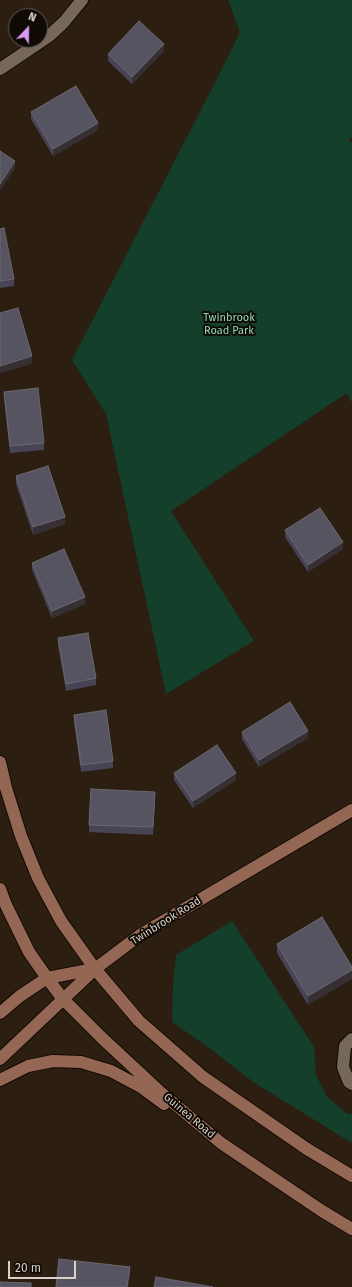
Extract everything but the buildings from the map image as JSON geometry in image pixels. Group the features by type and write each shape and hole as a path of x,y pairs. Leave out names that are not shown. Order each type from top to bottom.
{"main road":[{"path":"0,762 6,788 21,836 38,878 61,921 95,969 139,1021 203,1077 307,1149 352,1176"},
{"name":"Twinbrook Road","path":"0,1059 95,969 140,936 352,810"},
{"name":"Guinea Road","path":"0,889 6,906 29,952 63,999 102,1038 154,1086 221,1143 322,1211 352,1229"},
{"path":"0,1013 20,996 47,978 95,969"},
{"path":"0,1080 28,1066 53,1061 81,1062 111,1071 141,1088 221,1143"}],"street":[{"path":"0,69 49,36 64,22 82,0"},
{"path":"352,1039 345,1046 343,1067 349,1082 352,1084"}],"green space":[{"name":"Twinbrook Road Park","path":"228,0 352,0 352,137 349,140 352,143 352,403 347,393 171,511 254,641 166,694 106,414 72,360 240,32"},
{"path":"232,921 314,1047 316,1075 327,1097 347,1114 352,1114 352,1143 253,1082 212,1050 172,1022 176,955"}]}
